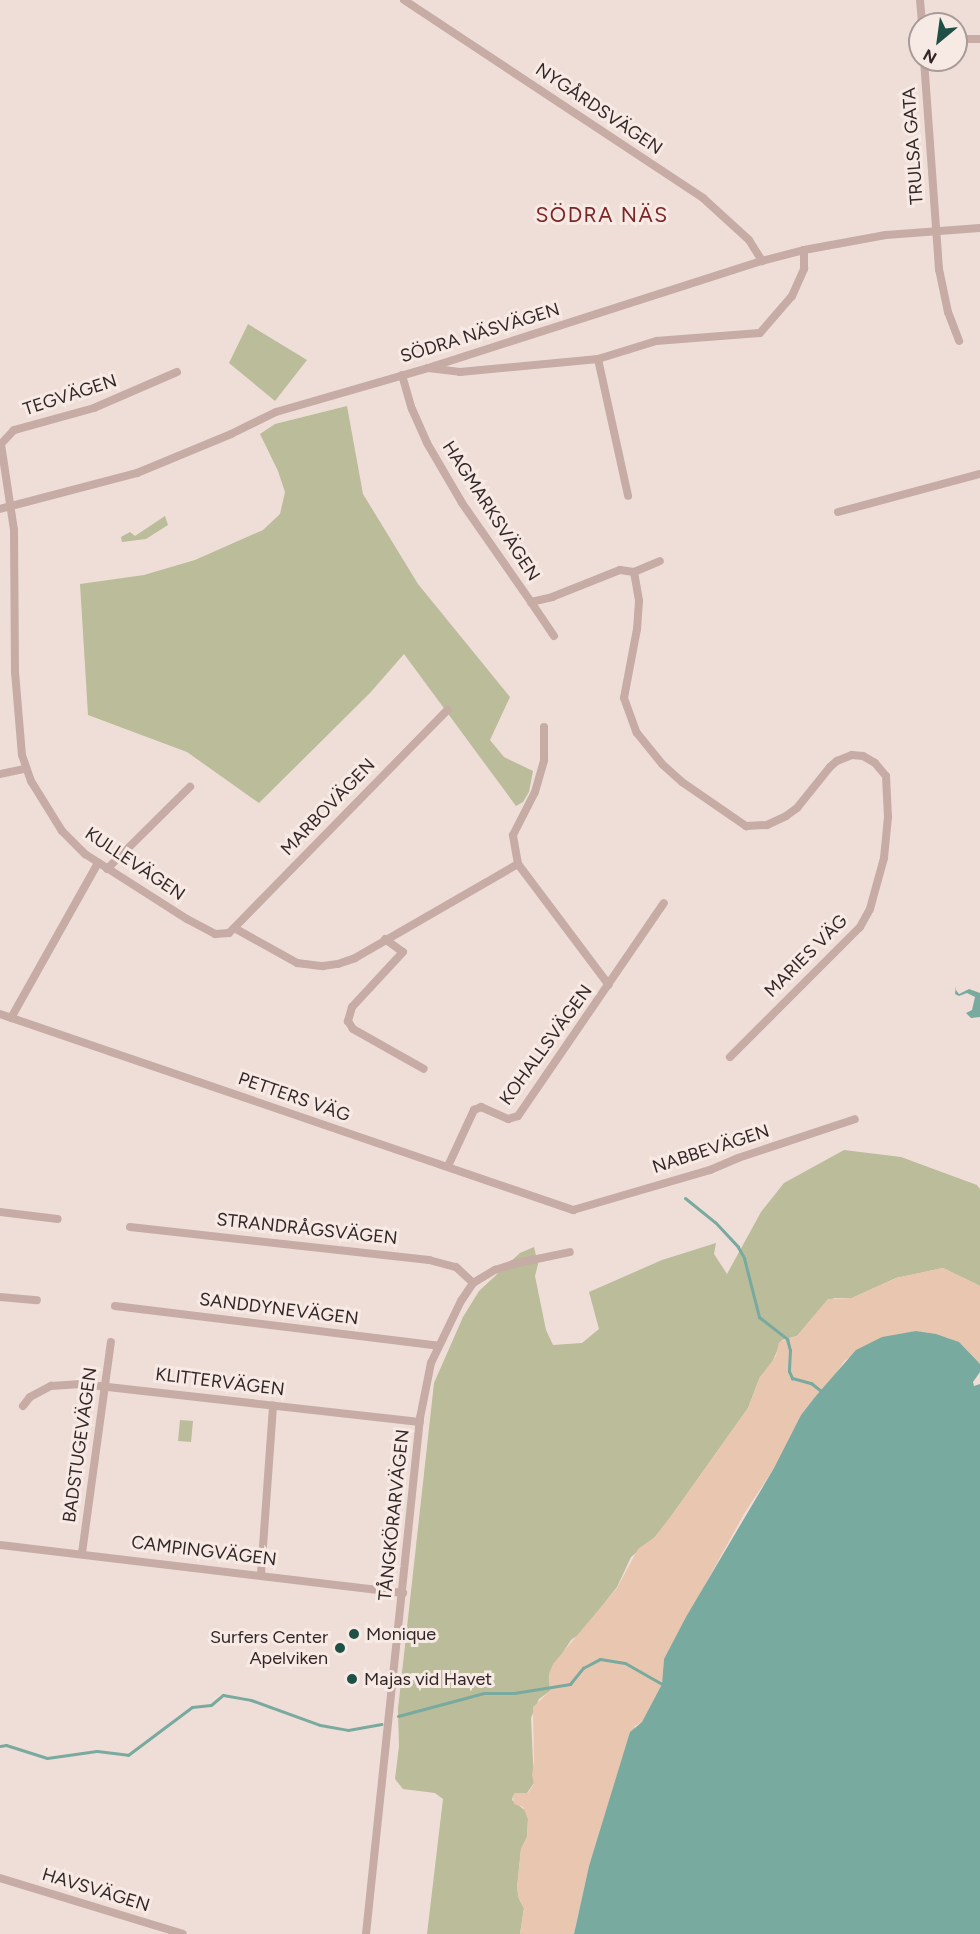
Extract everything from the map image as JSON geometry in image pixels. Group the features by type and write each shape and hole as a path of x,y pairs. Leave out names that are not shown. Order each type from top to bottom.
{"street":[{"name":"NYGÅRDSVÄGEN","path":"404,0 703,198 749,240 762,261"},
{"name":"TRULSA GATA","path":"925,72 935,231 942,289 959,341"},
{"name":"SÖDRA NÄSVÄGEN","path":"0,509 137,473 231,434 276,412 428,368 762,261 804,250 886,235 980,228"},
{"path":"428,368 460,372 598,359 656,340 760,333 792,296 804,269 804,250"},
{"path":"598,359 628,496"},
{"name":"TEGVÄGEN","path":"11,506 1,444 11,431 94,408 177,372"},
{"name":"HAGMARKSVÄGEN","path":"402,375 412,409 433,453 462,503 531,602 552,597 620,570 634,572 660,561"},
{"path":"838,512 980,474"},
{"name":"KULLEVÄGEN","path":"11,506 14,531 15,672 24,769 62,831 76,847 107,869 206,930 222,934 236,929"},
{"name":"MARIES VÄG","path":"634,572 639,601 637,629 624,698 637,733 662,764 682,782 746,826 767,825 786,816 797,808 837,760 852,755 863,756 874,763 886,776 888,817 884,858 870,909 860,927 730,1057"},
{"path":"531,602 554,636"},
{"name":"MARBOVÄGEN","path":"236,929 354,803 447,710"},
{"path":"544,727 544,760 535,792 513,835 518,864 609,985"},
{"path":"0,774 24,769"},
{"path":"107,869 190,787"},
{"path":"11,1018 98,863"},
{"path":"236,929 297,963 312,966 346,962 518,864"},
{"name":"KOHALLSVÄGEN","path":"448,1167 474,1110 481,1107 508,1119 518,1116 664,903"},
{"path":"385,939 403,952 352,1007 348,1022 353,1029 423,1069"},
{"name":"PETTERS VÄG","path":"0,1014 578,1210"},
{"name":"NABBEVÄGEN","path":"578,1210 628,1192 710,1170 738,1158 855,1119"},
{"path":"0,1212 58,1220"},
{"name":"STRANDRÅGSVÄGEN","path":"130,1227 429,1260 456,1267 473,1283"},
{"path":"473,1283 495,1270 513,1264 570,1252"},
{"name":"TÅNGKÖRARVÄGEN","path":"366,1934 426,1382 439,1346 473,1283"},
{"path":"0,1296 37,1300"},
{"name":"SANDDYNEVÄGEN","path":"115,1306 439,1346"},
{"name":"BADSTUGEVÄGEN","path":"82,1553 111,1342"},
{"name":"KLITTERVÄGEN","path":"23,1406 30,1397 51,1386 81,1384 420,1422"},
{"path":"261,1574 273,1405"},
{"name":"CAMPINGVÄGEN","path":"0,1545 261,1574 403,1593"},
{"name":"HAVSVÄGEN","path":"0,1878 183,1934"}],"green space":[{"path":"248,324 307,360 275,401 229,363"},
{"path":"347,406 363,494 418,584 510,697 490,740 504,757 533,771 529,792 523,802 516,806 404,654 370,693 259,803 187,752 88,715 80,584 144,575 195,560 263,530 280,514 285,492 278,471 260,434 275,424"},
{"path":"165,516 168,525 146,539 122,542 121,537 130,532 135,536"},
{"path":"844,1150 901,1157 977,1185 980,1189 980,1286 943,1268 896,1278 852,1298 834,1298 824,1304 797,1336 782,1340 770,1367 760,1377 748,1408 655,1537 631,1557 617,1587 581,1633 571,1640 549,1674 550,1691 539,1699 531,1718 534,1783 527,1793 515,1793 512,1800 527,1812 528,1819 527,1837 521,1849 517,1888 524,1908 520,1934 427,1934 443,1799 435,1793 403,1789 395,1779 399,1746 398,1709 434,1383 463,1317 479,1291 520,1253 534,1247 538,1264 535,1276 546,1330 553,1345 582,1343 599,1329 589,1292 662,1260 716,1243 714,1254 727,1274 761,1212 784,1183"},
{"path":"180,1420 193,1421 191,1442 178,1441"}],"sand":[{"path":"943,1268 980,1286 980,1364 949,1338 916,1331 845,1360 830,1382 815,1397 801,1415 774,1468 744,1514 664,1659 662,1684 642,1722 635,1726 589,1866 574,1934 520,1934 524,1908 517,1888 521,1849 527,1837 528,1819 523,1807 514,1804 513,1796 515,1793 528,1793 534,1784 532,1775 533,1707 550,1691 549,1674 553,1664 617,1588 638,1549 655,1537 748,1408 760,1377 776,1356 779,1342 797,1336 828,1299 852,1298 896,1278"}],"water":[{"path":"956,986 959,994 969,989 980,993 980,1017 971,1018 966,1013 972,1010 975,997 967,993 959,996 955,994"},
{"path":"916,1331 936,1334 959,1342 980,1364 980,1372 973,1382 974,1386 980,1384 980,1934 574,1934 589,1866 630,1732 642,1722 662,1684 664,1659 686,1617 774,1468 801,1415 815,1397 856,1350 882,1337"}],"waterway":[{"path":"685,1198 715,1222 738,1247 744,1258 759,1317 787,1339 790,1350 789,1371 792,1378 811,1383 821,1391"},
{"path":"398,1716 484,1693 514,1693 570,1684 583,1668 600,1659 625,1663 662,1684"},
{"path":"0,1746 6,1745 47,1758 97,1751 128,1755 192,1707 211,1705 223,1695 251,1700 320,1725 348,1730 381,1724"}],"place":[{"name":"Monique","path":"354,1634"},
{"name":"Surfers Center Apelviken","path":"340,1648"},
{"name":"Majas vid Havet","path":"352,1679"}],"district":[{"name":"SÖDRA NÄS","path":"602,215"}]}
